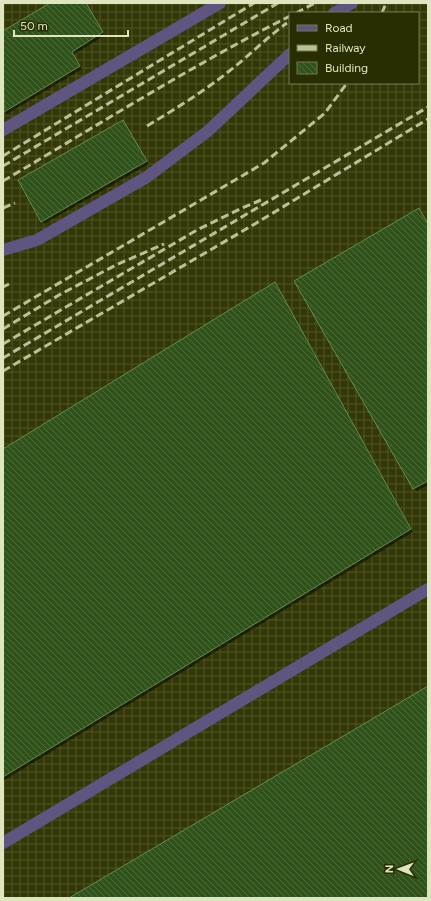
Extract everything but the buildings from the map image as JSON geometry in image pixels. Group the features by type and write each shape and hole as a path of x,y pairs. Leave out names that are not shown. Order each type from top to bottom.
{"lane":[{"path":"3,130 220,3"},
{"path":"336,12 352,3"},
{"path":"3,250 37,240 147,177 208,131 289,55"},
{"path":"3,843 428,590"}],"shaded area":[{"path":"3,3 428,3 428,898 3,898"}],"railway":[{"path":"3,156 254,3"},
{"path":"3,166 278,3"},
{"path":"298,12 315,3"},
{"path":"382,12 386,3"},
{"path":"3,181 181,75 289,17"},
{"path":"147,126 189,100 236,66 287,23"},
{"path":"3,316 264,163 325,113 346,84"},
{"path":"3,358 428,107"},
{"path":"3,371 253,225 428,119"},
{"path":"3,344 197,230 261,200"},
{"path":"3,208 15,203"},
{"path":"3,329 59,295 116,265 164,244"},
{"path":"3,287 9,284"}]}
